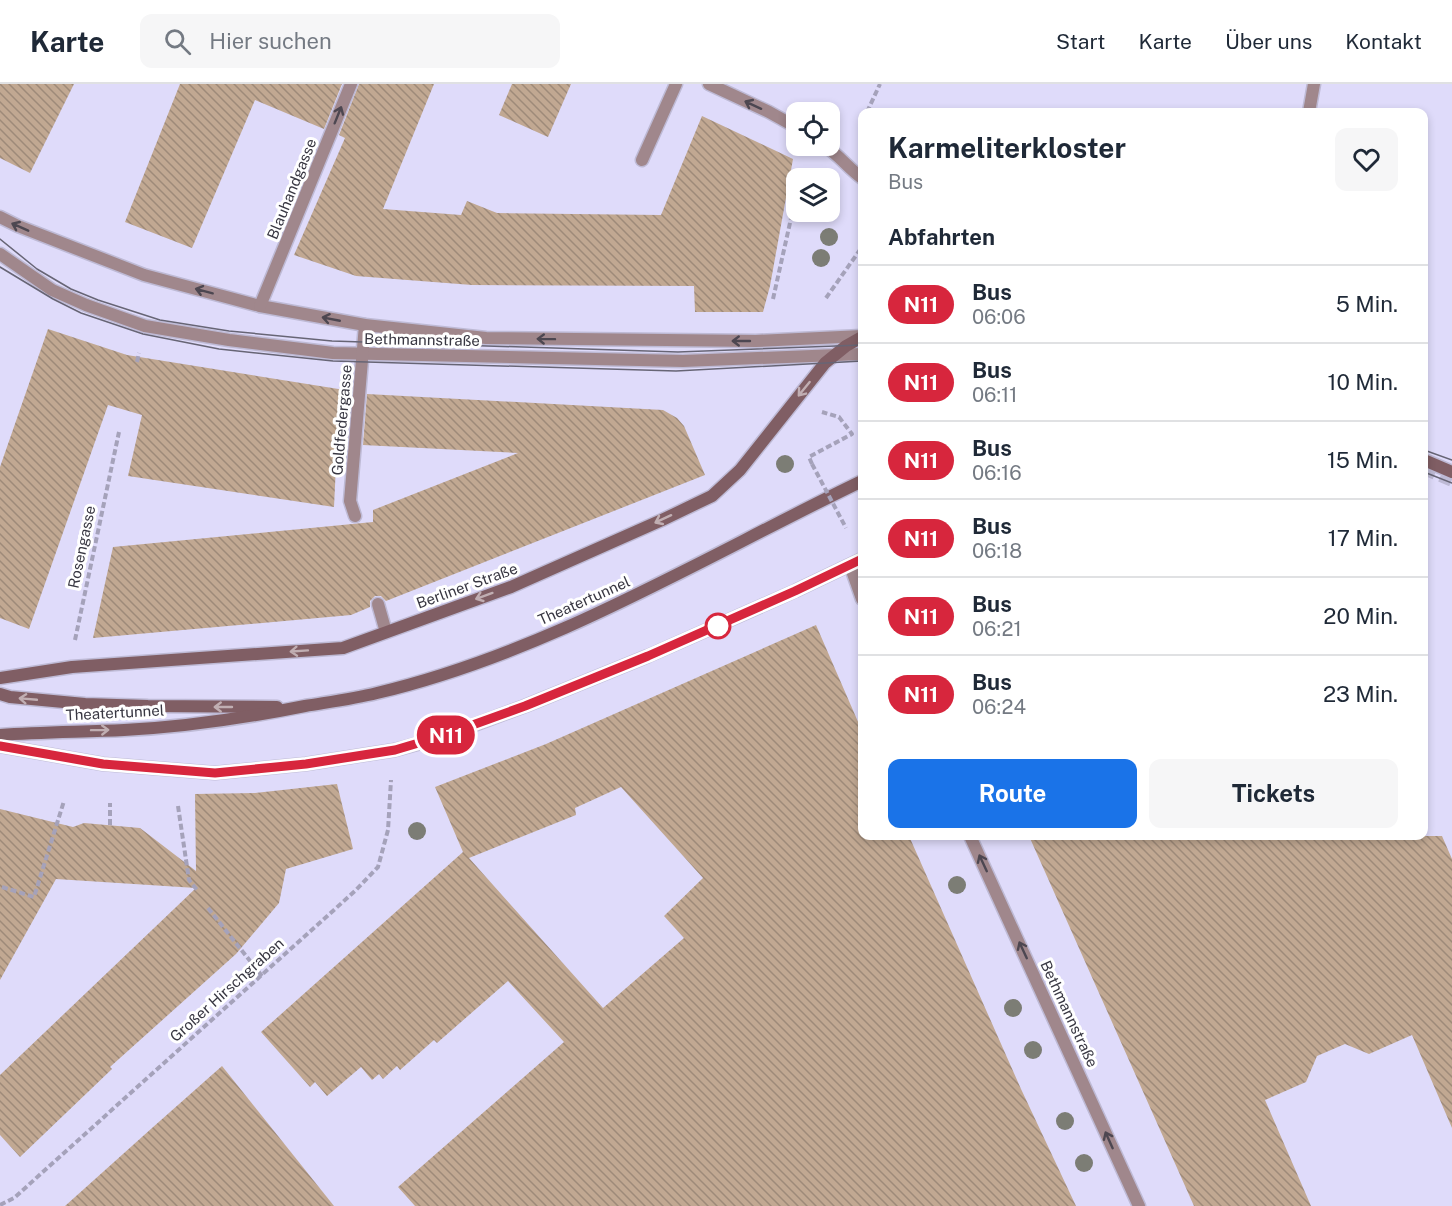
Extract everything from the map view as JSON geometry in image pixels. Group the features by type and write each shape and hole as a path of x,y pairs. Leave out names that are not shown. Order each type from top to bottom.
{"street":[{"name":"Blauhandgasse","path":"260,306 351,84"},
{"path":"642,160 676,84"},
{"path":"709,84 786,121"},
{"path":"1310,108 1314,84"},
{"path":"839,156 858,175"},
{"name":"Bethmannstraße","path":"0,217 144,275 260,306 365,325 486,338 734,341 858,337"},
{"name":"Bethmannstraße","path":"0,254 52,290 145,326 229,340 333,353 683,362 858,354"},
{"name":"Goldfedergasse","path":"355,516 350,501 365,325"},
{"name":"Berliner Straße","path":"0,678 72,667 343,648 511,587 712,496 740,470 825,363 858,339"},
{"path":"1428,463 1452,471"},
{"name":"Theatertunnel","path":"0,735 49,731 125,730 235,720 376,693 439,676 499,655 605,610 858,483"},
{"path":"0,746 103,764 215,773 306,764 395,750 452,733 597,677 712,628 858,561"},
{"path":"850,565 858,588"},
{"path":"378,604 386,632"},
{"name":"Theatertunnel","path":"0,694 10,697 85,704 303,707"},
{"name":"Bethmannstraße","path":"972,840 1139,1206"}],"path":[{"path":"869,108 880,84"},
{"path":"773,299 790,222"},
{"path":"826,298 858,253"},
{"path":"813,409 839,417 852,434 808,457 846,528"},
{"name":"Rosengasse","path":"72,667 75,635 119,432"},
{"name":"Großer Hirschgraben","path":"0,1205 14,1198 262,976 378,867 388,830 395,750"},
{"path":"2,887 34,897 64,801"},
{"path":"110,803 110,825"},
{"path":"178,806 189,880 197,890"},
{"path":"208,908 262,976"}],"building":[{"path":"0,84 74,84 30,173 0,158"},
{"path":"180,84 342,84 324,129 255,100 192,248 125,222"},
{"path":"359,84 434,84 383,209 461,215 467,201 497,213 661,215 702,116 793,159 791,168 786,168 786,198 763,312 695,312 694,286 472,285 356,276 294,255 345,138 339,135"},
{"path":"512,84 571,84 548,137 499,115"},
{"path":"48,329 127,355 351,391 347,445 337,444 334,507 128,476 142,415 108,405 29,629 0,618 0,467"},
{"path":"367,394 663,410 677,418 684,426 705,475 386,601 381,596 375,596 370,601 370,607 351,615 93,638 113,547 373,522 373,510 518,453 363,445"},
{"path":"816,625 858,722 858,840 911,840 1021,1089 1076,1206 415,1206 398,1187 564,1042 508,981 437,1043 434,1040 400,1070 397,1066 383,1079 379,1074 372,1080 361,1067 327,1096 315,1082 310,1087 261,1032 463,852 435,787 546,744","holes":["621,787 703,878 664,916 684,938 603,1008 469,858 576,815 575,808"]},
{"path":"337,784 353,849 286,869 279,903 236,954 110,1067 112,1069 20,1157 0,1135 0,1075 196,888 56,879 0,980 0,809 73,827 84,823 140,828 196,871 195,794 255,793"},
{"path":"1428,836 1442,836 1452,859 1452,1128 1412,1035 1369,1054 1345,1044 1317,1056 1306,1082 1265,1100 1311,1206 1194,1206 1031,840 1428,840"},
{"path":"222,1066 334,1206 65,1206 152,1128"}],"tunnel":[{"path":"1428,471 1452,481"}],"tram line":[{"path":"0,239 37,269 71,289 98,300 160,320 229,331 332,341 678,352 858,345"},
{"path":"0,267 81,313 143,334 219,349 333,361 676,371 858,361"},
{"path":"1428,451 1452,460"},
{"path":"1428,474 1452,483"}],"bus line":[{"name":"N11","path":"0,746 103,764 215,773 306,764 395,750 442,736 525,706 648,656 858,561"}]}
